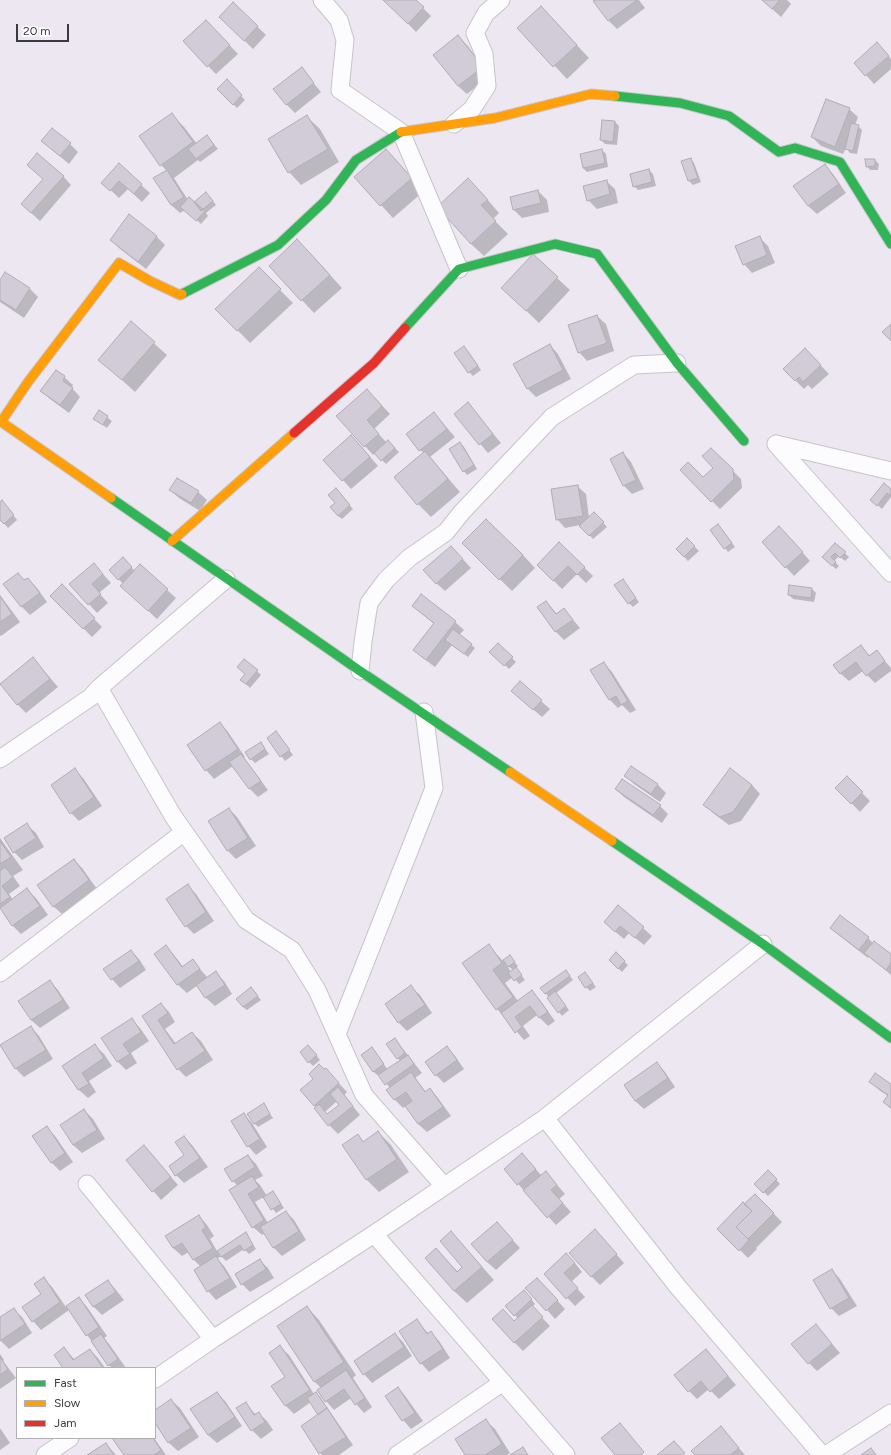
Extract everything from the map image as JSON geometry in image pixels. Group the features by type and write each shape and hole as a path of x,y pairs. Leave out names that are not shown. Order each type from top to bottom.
{"street":[{"path":"322,0 339,20 345,40 340,90 400,132 459,269"},
{"path":"454,124 472,109 488,86 484,54 474,33 486,13 501,0"},
{"path":"891,244 840,162 795,148 779,152 729,116 680,103 591,94 495,118 400,132 356,160 326,200 278,245 180,294 150,281 119,263 28,382 1,422 360,671 424,712 763,944 891,1038"},
{"path":"172,541 374,363 459,269 555,244 597,254 677,364 744,441"},
{"path":"360,671 369,603 386,580 409,558 446,532 462,512 552,417 634,365 677,364"},
{"path":"891,471 776,444 891,573"},
{"path":"0,759 87,700 226,579"},
{"path":"99,688 173,816 246,920 292,950 317,990 364,1095 444,1186"},
{"path":"336,1034 434,788 424,712"},
{"path":"0,973 184,832"},
{"path":"156,1378 213,1339 374,1234 545,1118 763,944"},
{"path":"545,1118 678,1287 822,1455"},
{"path":"87,1184 213,1339"},
{"path":"374,1234 566,1455"},
{"path":"397,1455 503,1382"},
{"path":"826,1455 891,1413"},
{"path":"45,1455 69,1439"}],"building":[{"path":"383,0 416,0 424,7 408,24"},
{"path":"637,0 608,21 593,1"},
{"path":"762,0 780,0 772,9"},
{"path":"233,2 258,26 244,41 219,17"},
{"path":"541,6 577,45 553,67 517,28"},
{"path":"206,20 230,45 207,67 183,41"},
{"path":"458,35 483,67 458,86 433,55"},
{"path":"877,42 889,56 865,76 854,63"},
{"path":"302,67 314,83 286,105 273,89"},
{"path":"227,79 242,95 233,105 217,89"},
{"path":"826,99 850,108 835,147 811,137"},
{"path":"172,113 193,142 160,166 139,136"},
{"path":"307,115 328,149 288,173 268,139"},
{"path":"602,120 615,121 613,142 600,140"},
{"path":"851,123 859,125 853,151 845,149"},
{"path":"52,128 71,143 60,156 41,141"},
{"path":"207,135 214,145 196,159 188,149"},
{"path":"386,149 412,178 380,206 354,177"},
{"path":"602,149 605,163 583,168 580,154"},
{"path":"37,153 64,176 31,213 21,204 43,179 27,165"},
{"path":"691,158 698,178 688,181 681,161"},
{"path":"865,159 875,159 875,166 866,167"},
{"path":"119,163 142,184 134,194 119,181 110,191 101,183"},
{"path":"825,164 839,184 808,206 793,186"},
{"path":"649,169 652,182 633,187 630,174"},
{"path":"167,170 184,197 171,205 153,178"},
{"path":"468,178 488,200 481,205 496,221 471,244 437,207"},
{"path":"607,180 610,194 587,201 583,186"},
{"path":"538,190 541,203 513,210 510,197"},
{"path":"206,192 213,201 201,211 194,202"},
{"path":"189,197 205,211 196,221 180,207"},
{"path":"129,214 157,236 138,262 110,240"},
{"path":"760,236 767,255 743,265 735,246"},
{"path":"297,239 330,275 301,301 269,266"},
{"path":"533,254 558,277 526,311 501,288"},
{"path":"259,267 281,289 237,331 215,309"},
{"path":"5,272 30,288 16,310 0,300 0,280"},
{"path":"597,315 607,343 578,353 568,325"},
{"path":"131,321 155,342 122,380 98,360"},
{"path":"891,324 891,341 882,332"},
{"path":"550,344 563,370 527,389 513,364"},
{"path":"464,346 478,366 468,373 454,353"},
{"path":"805,348 821,365 803,382 799,377 795,381 783,369"},
{"path":"56,370 65,376 63,381 73,388 60,405 40,391"},
{"path":"367,389 382,406 367,420 379,434 364,447 336,416"},
{"path":"468,402 493,434 479,445 454,414"},
{"path":"99,410 108,416 103,425 93,419"},
{"path":"434,412 447,429 419,451 406,434"},
{"path":"351,435 370,457 342,481 323,460"},
{"path":"388,440 395,448 381,461 374,453"},
{"path":"460,442 474,465 463,472 449,449"},
{"path":"711,448 733,469 734,479 711,502 680,470 688,462 703,477 713,468 702,456"},
{"path":"425,451 448,479 417,505 394,477"},
{"path":"623,452 636,480 623,486 610,459"},
{"path":"177,478 199,491 191,503 169,490"},
{"path":"884,483 891,489 891,496 887,493 877,506 870,500"},
{"path":"578,485 583,516 556,520 551,489"},
{"path":"336,488 350,505 338,516 330,507 335,503 328,495"},
{"path":"2,500 14,515 4,524 0,520 0,502"},
{"path":"594,512 604,522 589,536 579,526"},
{"path":"486,519 523,555 499,580 462,543"},
{"path":"718,524 732,543 724,549 710,530"},
{"path":"779,526 803,552 785,568 762,542"},
{"path":"687,538 695,546 684,557 676,549"},
{"path":"559,542 585,567 577,575 568,566 553,581 537,565"},
{"path":"835,543 846,552 840,558 835,553 831,557 836,562 832,566 822,557"},
{"path":"451,546 463,559 436,584 423,570"},
{"path":"123,557 132,567 118,580 109,570"},
{"path":"94,563 103,574 92,584 101,594 88,605 69,584"},
{"path":"140,564 168,589 148,611 120,586"},
{"path":"18,573 24,580 28,578 40,593 21,607 3,584"},
{"path":"623,579 636,598 628,604 614,585"},
{"path":"62,584 95,618 83,629 50,596"},
{"path":"789,585 812,588 811,598 788,595"},
{"path":"421,594 456,621 426,660 413,650 434,623 412,606"},
{"path":"0,596 12,614 0,622"},
{"path":"546,601 556,614 564,608 573,620 555,632 537,607"},
{"path":"453,629 472,644 464,654 445,640"},
{"path":"498,643 513,657 504,666 489,652"},
{"path":"861,645 869,656 877,650 885,661 866,676 856,662 840,674 833,665"},
{"path":"33,657 50,679 17,705 0,684"},
{"path":"244,659 258,670 246,684 240,680 245,674 237,667"},
{"path":"604,662 628,701 621,705 616,696 609,700 590,670"},
{"path":"520,681 542,700 533,710 511,691"},
{"path":"220,722 238,749 205,771 187,745"},
{"path":"276,731 290,750 280,757 267,738"},
{"path":"261,742 265,749 250,760 245,752"},
{"path":"241,754 261,781 249,789 229,762"},
{"path":"631,766 658,784 651,794 624,776"},
{"path":"75,768 94,797 70,814 51,785"},
{"path":"730,768 752,785 733,812 720,817 703,805"},
{"path":"847,776 863,792 851,804 835,788"},
{"path":"622,779 661,805 653,815 615,789"},
{"path":"229,808 248,838 227,851 208,821"},
{"path":"27,823 36,838 13,853 4,838"},
{"path":"0,841 11,857 0,864"},
{"path":"74,859 89,880 53,907 37,885"},
{"path":"5,867 13,877 2,886 10,897 0,904 0,871"},
{"path":"188,884 206,912 185,927 166,899"},
{"path":"27,888 40,906 12,926 0,908"},
{"path":"618,905 644,927 635,938 620,926 615,932 604,922"},
{"path":"840,915 869,937 859,950 830,928"},
{"path":"874,941 891,954 891,963 886,970 864,953"},
{"path":"489,944 502,963 493,970 513,997 496,1010 462,963"},
{"path":"166,945 182,967 193,959 200,969 177,985 154,954"},
{"path":"131,950 139,961 111,980 103,969"},
{"path":"616,952 625,961 618,969 609,960"},
{"path":"510,955 515,962 508,967 503,960"},
{"path":"516,967 522,975 514,981 508,973"},
{"path":"566,970 570,976 545,994 540,988"},
{"path":"216,971 225,985 205,998 196,985"},
{"path":"585,972 593,983 585,988 578,977"},
{"path":"50,980 63,1000 31,1020 18,1001"},
{"path":"411,985 425,1005 398,1023 385,1004"},
{"path":"251,987 258,996 243,1007 236,999"},
{"path":"532,990 548,1012 539,1018 530,1006 515,1017 522,1027 515,1033 501,1013"},
{"path":"555,991 566,1006 558,1013 547,998"},
{"path":"161,1003 168,1013 158,1020 174,1044 192,1032 205,1051 177,1070 142,1016"},
{"path":"132,1018 141,1032 123,1044 130,1054 117,1062 101,1038"},
{"path":"31,1026 46,1050 15,1069 0,1045"},
{"path":"395,1038 405,1053 397,1059 386,1044"},
{"path":"95,1044 104,1058 82,1073 89,1084 78,1090 62,1066"},
{"path":"308,1045 317,1055 308,1063 300,1052"},
{"path":"447,1046 457,1060 435,1076 425,1062"},
{"path":"372,1047 384,1064 373,1072 361,1055"},
{"path":"408,1055 414,1064 385,1085 378,1075"},
{"path":"657,1062 668,1078 635,1101 624,1085"},
{"path":"319,1064 324,1069 326,1068 339,1083 314,1106 300,1090 313,1079 309,1074"},
{"path":"411,1072 425,1092 430,1088 443,1107 418,1124 405,1106 412,1101 406,1092 394,1100 386,1090"},
{"path":"875,1073 891,1084 891,1108 883,1102 888,1095 869,1082"},
{"path":"338,1087 353,1106 328,1126 314,1108 319,1104 327,1114 339,1105 330,1094"},
{"path":"264,1103 270,1114 254,1124 247,1114"},
{"path":"84,1109 97,1130 73,1145 60,1125"},
{"path":"244,1113 260,1139 247,1147 231,1121"},
{"path":"47,1126 65,1153 51,1163 32,1136"},
{"path":"378,1131 397,1159 366,1180 342,1145 358,1134 363,1142"},
{"path":"184,1136 200,1158 175,1176 169,1166 184,1155 175,1142"},
{"path":"144,1145 171,1177 152,1192 126,1160"},
{"path":"522,1153 536,1169 517,1185 504,1169"},
{"path":"248,1155 255,1167 232,1182 224,1169"},
{"path":"768,1170 777,1179 763,1193 754,1184"},
{"path":"546,1171 557,1185 551,1190 563,1203 547,1218 523,1190"},
{"path":"252,1176 259,1187 248,1194 264,1220 252,1228 229,1190"},
{"path":"273,1191 281,1204 271,1210 263,1197"},
{"path":"755,1194 774,1213 748,1239 736,1227 752,1211 744,1204"},
{"path":"743,1202 752,1211 736,1227 749,1240 739,1251 717,1229"},
{"path":"286,1211 299,1231 273,1248 260,1227"},
{"path":"199,1215 206,1227 202,1230 213,1248 193,1260 182,1243 173,1248 165,1236"},
{"path":"497,1222 513,1240 487,1262 471,1244"},
{"path":"595,1229 617,1254 591,1277 569,1253"},
{"path":"451,1231 482,1267 454,1291 425,1258 436,1248 457,1272 462,1267 440,1241"},
{"path":"246,1232 253,1245 244,1251 240,1245 221,1257 217,1251"},
{"path":"566,1253 575,1263 564,1273 578,1288 566,1299 544,1274"},
{"path":"216,1256 230,1278 207,1292 194,1270"},
{"path":"260,1259 266,1269 241,1285 235,1274"},
{"path":"832,1269 849,1298 830,1309 813,1280"},
{"path":"44,1277 60,1302 32,1322 22,1307 41,1294 34,1284"},
{"path":"537,1278 558,1300 546,1311 525,1288"},
{"path":"108,1280 116,1292 93,1307 85,1295"},
{"path":"524,1290 532,1299 514,1316 505,1306"},
{"path":"79,1297 99,1327 86,1336 66,1306"},
{"path":"532,1305 543,1317 514,1343 492,1319 503,1309 514,1321"},
{"path":"307,1306 344,1362 314,1382 277,1326"},
{"path":"14,1308 25,1324 0,1341 0,1317"},
{"path":"417,1319 427,1334 431,1331 443,1349 420,1364 399,1331"},
{"path":"816,1324 832,1344 808,1364 791,1344"},
{"path":"395,1333 404,1347 363,1375 354,1361"},
{"path":"101,1334 118,1359 108,1366 91,1341"},
{"path":"280,1345 310,1390 285,1406 271,1386 285,1377 269,1353"},
{"path":"64,1347 73,1360 90,1349 102,1367 62,1367 54,1355"},
{"path":"706,1349 728,1376 710,1392 701,1381 688,1392 674,1375"},
{"path":"0,1357 8,1369 0,1375"},
{"path":"346,1370 365,1398 355,1405 344,1389 325,1402 317,1390"},
{"path":"398,1387 415,1413 402,1421 385,1396"},
{"path":"217,1392 235,1417 208,1435 190,1409"},
{"path":"316,1392 327,1408 318,1415 307,1398"},
{"path":"171,1399 191,1428 168,1443 156,1425 156,1409"},
{"path":"246,1402 254,1415 259,1412 265,1422 251,1431 236,1408"},
{"path":"327,1408 346,1437 319,1454 301,1426"},
{"path":"486,1419 502,1444 485,1455 465,1455 455,1439"},
{"path":"620,1423 644,1452 641,1455 615,1455 601,1438"},
{"path":"721,1426 739,1448 730,1455 695,1455 691,1451"},
{"path":"113,1439 154,1439 161,1450 154,1455 124,1455"},
{"path":"674,1441 685,1453 682,1455 657,1455"},
{"path":"106,1443 114,1455 87,1455"},
{"path":"523,1447 528,1455 510,1455"},
{"path":"871,1448 876,1455 861,1455"}],"traffic: fast":[{"path":"615,96 680,103 729,116 779,152 795,148 840,162 891,244"},
{"path":"182,294 278,245 326,200 356,160 401,132"},
{"path":"405,328 459,269 555,244 597,254 677,363 744,441"},
{"path":"111,498 360,671 510,772"},
{"path":"612,841 763,944 891,1038"}],"traffic: slow":[{"path":"401,132 495,118 591,94 615,96"},
{"path":"1,422 28,382 119,263 150,281 180,295 182,294"},
{"path":"0,421 111,498"},
{"path":"172,541 294,433"},
{"path":"510,772 612,841"}],"traffic: jam":[{"path":"294,433 374,363 405,328"}]}
